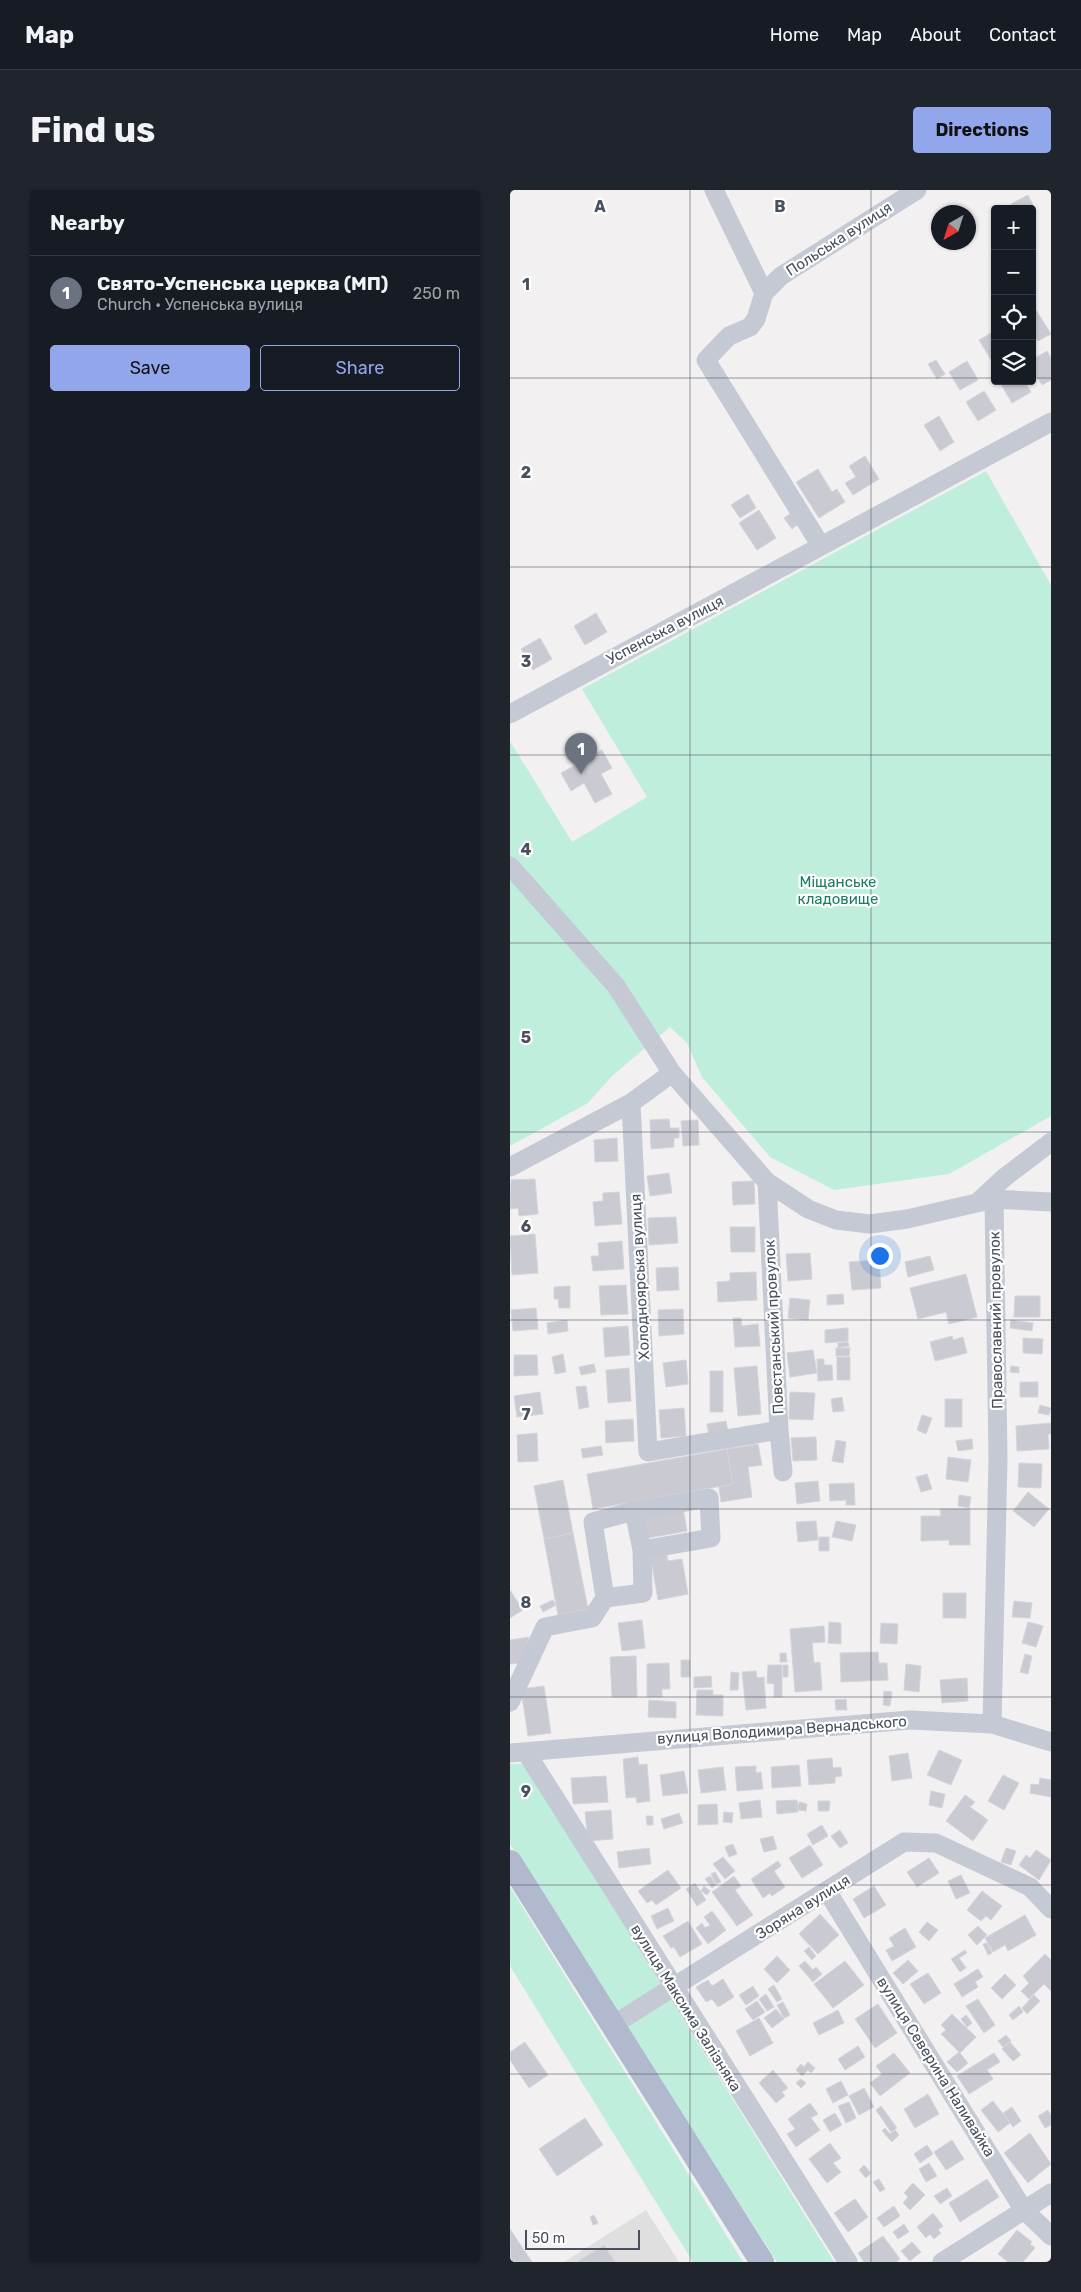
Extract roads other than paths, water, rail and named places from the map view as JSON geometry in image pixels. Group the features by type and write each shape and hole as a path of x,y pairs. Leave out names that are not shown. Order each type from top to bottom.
{"main road":[{"path":"510,1862 762,2262"}],"street":[{"path":"714,190 764,293 756,319 750,327 729,336 706,360 820,546"},
{"name":"Польська вулиця","path":"764,293 781,276 807,258 917,190"},
{"name":"Успенська вулиця","path":"510,714 1051,422"},
{"path":"510,866 616,986 672,1073 767,1182 808,1209 836,1220 870,1224 907,1219 987,1200 1051,1202"},
{"path":"510,1167 631,1103 672,1073"},
{"name":"Холодноярська вулиця","path":"631,1103 648,1452 779,1430"},
{"path":"987,1200 1005,1177 1051,1142"},
{"name":"Повстанський провулок","path":"767,1182 779,1430 783,1472"},
{"name":"Православний провулок","path":"987,1200 998,1457 992,1724"},
{"path":"510,1702 545,1627 592,1618 605,1598 593,1522 634,1511 709,1498 711,1538 642,1550"},
{"path":"605,1598 643,1593 642,1550 634,1511"},
{"name":"вулиця Володимира Вернадського","path":"518,1753 642,1741 910,1720 992,1724 1051,1742"},
{"name":"вулиця Максима Залізняка","path":"518,1753 674,1988 848,2262"},
{"name":"Зоряна вулиця","path":"613,2025 904,1842 936,1843 1030,1888 1051,1909"},
{"name":"вулиця Северина Наливайка","path":"828,1891 1023,2209 1051,2236"},
{"path":"942,2262 1051,2193"}],"place":[{"name":"Свято-Успенська церква (МП)","path":"581,774"}],"park label":[{"name":"Міщанське кладовище","path":"838,890"}]}
